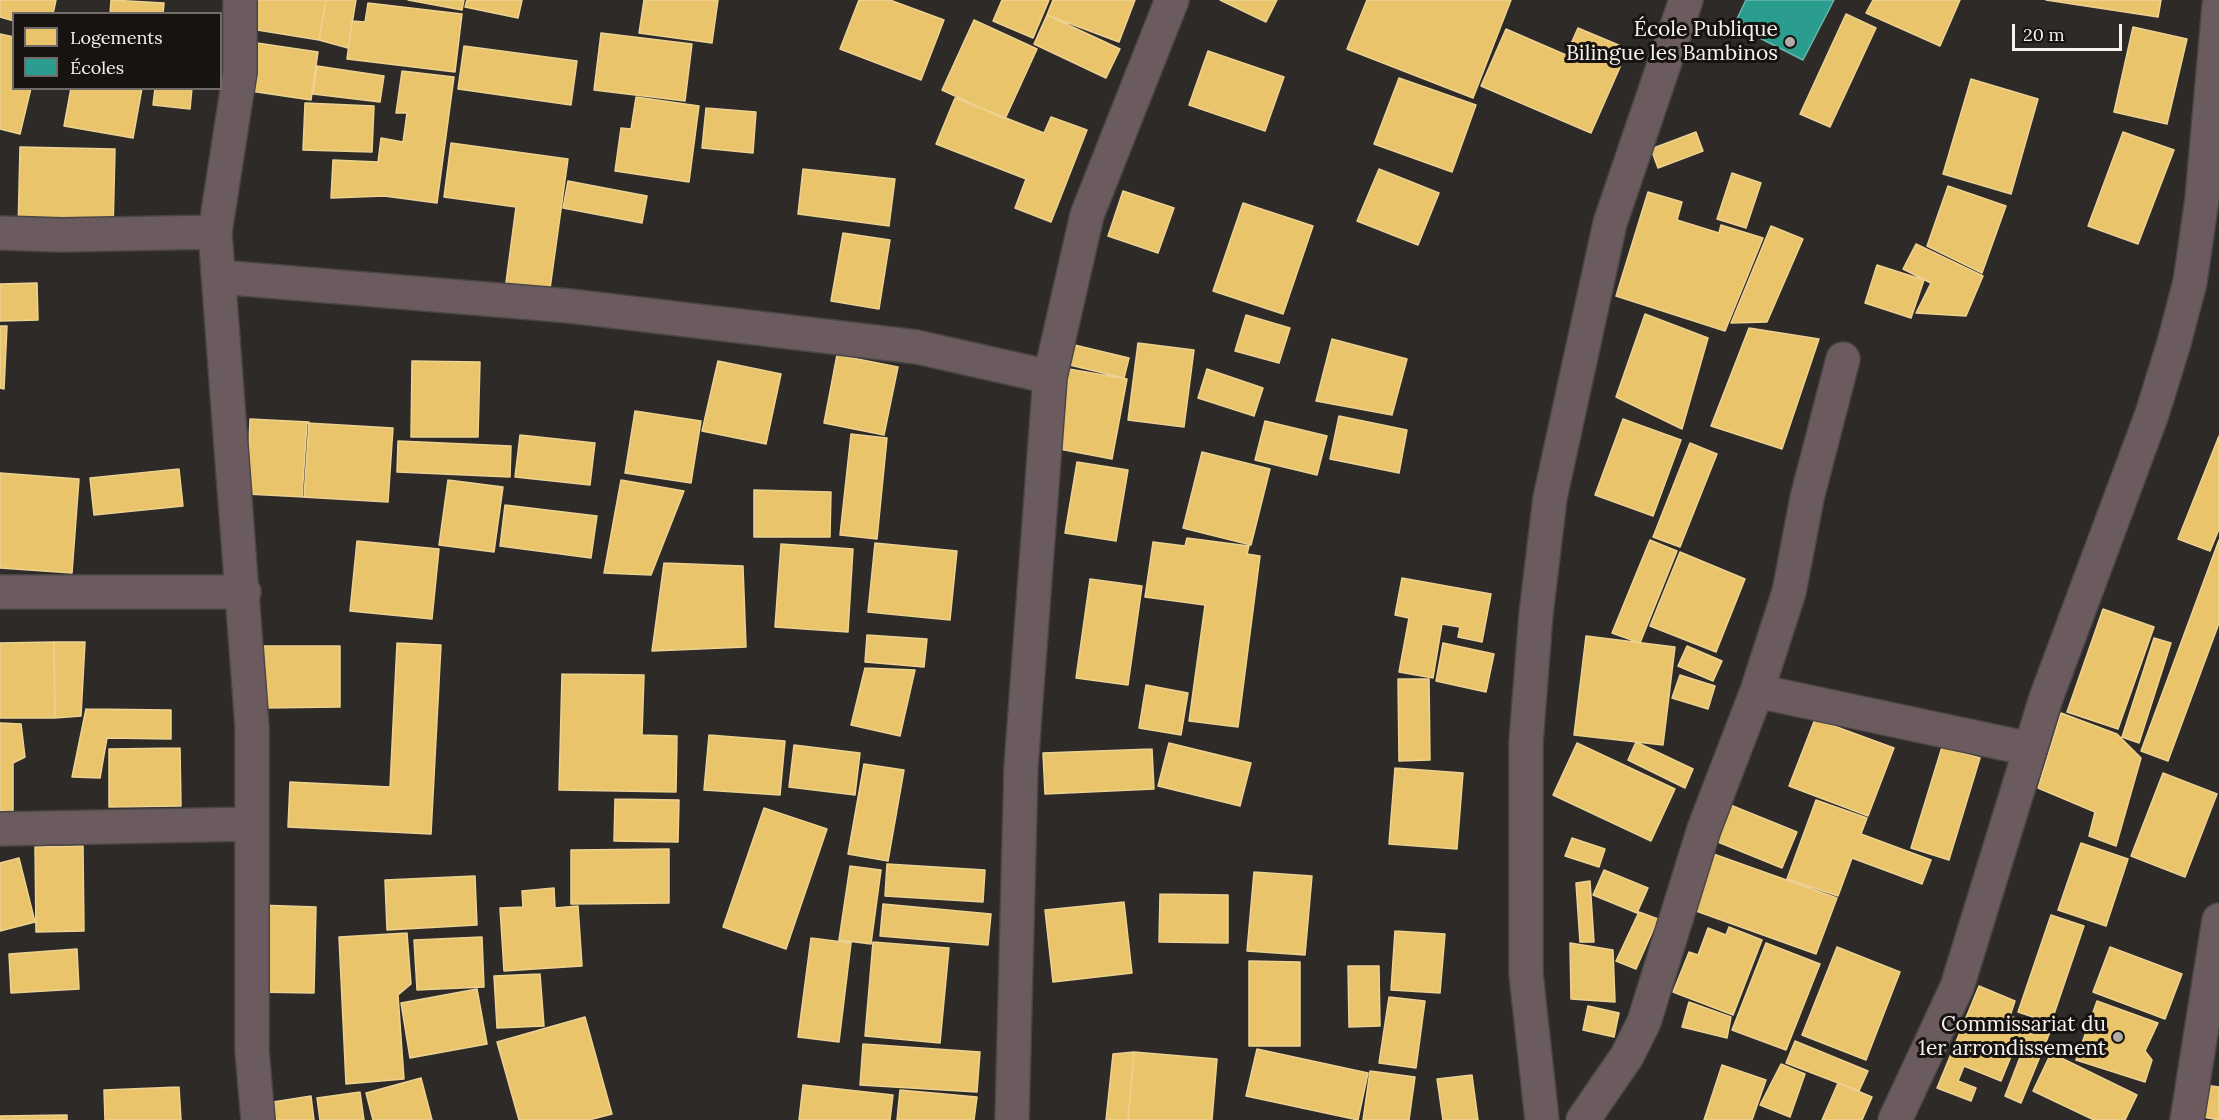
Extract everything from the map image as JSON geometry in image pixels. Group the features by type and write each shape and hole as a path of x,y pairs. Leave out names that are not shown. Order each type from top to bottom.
{"street":[{"path":"240,0 240,72 216,232 244,592 252,727 252,1051 258,1120"},
{"path":"1012,1120 1021,767 1050,377 1087,215 1172,0"},
{"path":"1542,1120 1526,974 1526,742 1536,614 1548,510 1610,223 1686,0"},
{"path":"1895,1120 1957,987 2046,698 2152,414 2190,282 2202,199 2219,6"},
{"path":"0,233 62,236 216,232"},
{"path":"219,277 570,306 917,346 1050,377"},
{"path":"1583,1120 1627,1056 1644,1022 1704,829 1757,691 1789,592 1807,498 1843,359"},
{"path":"0,592 244,592"},
{"path":"1757,691 2030,750"},
{"path":"0,829 251,824"},
{"path":"2187,1120 2219,920"}],"building: Logements":[{"path":"0,0 56,0 53,12 12,12 12,20 0,17"},
{"path":"111,0 164,3 163,12 110,12"},
{"path":"250,0 326,0 319,40 245,28"},
{"path":"326,0 356,0 348,48 319,40"},
{"path":"408,0 464,0 462,10"},
{"path":"467,0 522,0 518,18 465,7"},
{"path":"644,0 718,0 712,43 639,33"},
{"path":"859,0 890,0 944,20 921,80 840,49"},
{"path":"1002,0 1049,0 1033,38 993,21"},
{"path":"1053,0 1135,0 1119,42 1047,15"},
{"path":"1220,0 1277,0 1266,22"},
{"path":"1367,0 1511,0 1473,98 1347,49"},
{"path":"1873,0 1960,0 1940,46 1866,13"},
{"path":"2046,0 2161,0 2158,17"},
{"path":"368,3 462,14 455,72 347,59 352,21 365,22"},
{"path":"1846,14 1876,28 1830,127 1800,114"},
{"path":"1047,15 1120,49 1106,78 1034,44"},
{"path":"974,20 1037,49 1005,119 942,90"},
{"path":"2133,27 2187,39 2167,124 2114,112"},
{"path":"1578,28 1628,49 1591,133 1481,86 1506,29 1566,55"},
{"path":"601,33 692,44 685,101 594,90"},
{"path":"0,34 12,37 12,90 31,90 20,134 0,129"},
{"path":"257,43 318,52 311,100 250,91"},
{"path":"464,46 577,61 571,105 458,89"},
{"path":"1208,51 1284,77 1265,131 1189,105"},
{"path":"317,66 384,76 380,102 313,94"},
{"path":"402,71 454,77 437,203 384,196 331,198 333,160 378,162 381,138 403,142 407,113 396,113"},
{"path":"1399,78 1476,105 1452,172 1374,144"},
{"path":"1971,79 2038,99 2011,194 1943,174"},
{"path":"71,90 142,90 133,138 64,126"},
{"path":"155,90 192,90 190,109 153,105"},
{"path":"636,97 699,106 689,182 615,171 621,128 631,129"},
{"path":"955,98 1044,133 1051,117 1087,130 1051,222 1015,208 1026,179 936,144"},
{"path":"305,103 374,106 372,152 303,150"},
{"path":"706,108 756,112 753,153 702,148"},
{"path":"1696,132 1703,151 1658,168 1651,149"},
{"path":"2123,132 2174,150 2138,244 2088,226"},
{"path":"451,143 568,159 549,296 505,290 516,207 444,197"},
{"path":"20,147 115,149 113,232 18,231"},
{"path":"803,169 895,179 889,226 798,214"},
{"path":"1379,169 1439,193 1418,245 1357,221"},
{"path":"1732,173 1761,183 1746,228 1717,219"},
{"path":"568,181 647,196 642,223 563,208"},
{"path":"1948,186 2006,206 1982,273 1927,246"},
{"path":"1123,191 1174,208 1158,253 1108,236"},
{"path":"1648,192 1682,202 1677,220 1719,233 1721,225 1763,238 1725,331 1616,296"},
{"path":"1243,203 1313,226 1283,314 1213,291"},
{"path":"1771,226 1803,239 1767,322 1731,323"},
{"path":"843,233 890,240 879,309 831,301"},
{"path":"1916,244 1983,276 1966,316 1916,313 1931,283 1903,269"},
{"path":"1877,265 1924,280 1911,318 1865,303"},
{"path":"37,283 38,320 0,321 0,284"},
{"path":"1645,314 1708,338 1682,429 1616,397"},
{"path":"1246,315 1290,328 1279,363 1235,351"},
{"path":"0,326 7,326 4,389 0,388"},
{"path":"1749,328 1819,339 1782,449 1711,426"},
{"path":"1332,339 1407,359 1392,415 1316,401"},
{"path":"1062,342 1129,358 1124,378 1057,362"},
{"path":"1138,343 1194,350 1184,427 1128,420"},
{"path":"837,355 898,367 884,435 824,423"},
{"path":"412,361 480,362 478,437 411,437"},
{"path":"718,361 781,374 766,444 702,431"},
{"path":"1069,369 1127,379 1112,459 1054,448"},
{"path":"1207,369 1263,388 1254,416 1198,398"},
{"path":"635,411 701,421 691,483 625,473"},
{"path":"1339,416 1407,430 1399,473 1330,459"},
{"path":"250,419 309,422 304,497 247,494"},
{"path":"1623,419 1681,440 1653,516 1595,495"},
{"path":"1265,421 1327,436 1317,475 1255,460"},
{"path":"307,423 393,428 388,502 302,497"},
{"path":"851,434 887,438 877,539 840,535"},
{"path":"520,435 595,443 590,485 515,477"},
{"path":"2219,436 2219,529 2210,551 2178,539"},
{"path":"398,441 511,446 510,477 397,472"},
{"path":"1690,443 1717,454 1680,547 1653,537"},
{"path":"1202,452 1270,469 1251,545 1183,528"},
{"path":"1077,462 1128,470 1116,541 1065,533"},
{"path":"179,469 183,506 94,515 90,478"},
{"path":"0,473 79,479 72,573 0,568"},
{"path":"448,480 503,487 494,552 439,545"},
{"path":"621,480 684,491 651,575 604,573"},
{"path":"754,490 831,492 830,537 754,537"},
{"path":"505,505 597,516 591,558 500,546"},
{"path":"1187,538 1249,546 1247,554 1260,556 1238,727 1189,721 1205,605 1145,597 1153,542 1185,546"},
{"path":"1650,540 1677,551 1640,643 1612,633"},
{"path":"2219,540 2219,623 2168,761 2141,751"},
{"path":"357,541 439,549 432,619 350,611"},
{"path":"875,543 957,551 950,620 868,612"},
{"path":"781,544 853,549 848,632 775,627"},
{"path":"1680,552 1745,579 1716,652 1650,626"},
{"path":"664,563 743,566 746,647 652,651"},
{"path":"1402,578 1491,594 1482,642 1458,637 1460,627 1442,624 1433,678 1399,672 1409,618 1395,615"},
{"path":"1090,579 1142,586 1128,685 1076,678"},
{"path":"2103,609 2154,627 2118,729 2067,712"},
{"path":"867,635 927,639 924,667 865,662"},
{"path":"1586,636 1675,647 1663,745 1574,735"},
{"path":"2154,638 2171,643 2139,743 2122,737"},
{"path":"54,642 85,642 81,716 55,718"},
{"path":"54,642 55,718 0,718 0,643"},
{"path":"397,643 441,645 431,834 288,827 290,782 390,787"},
{"path":"1443,643 1494,654 1486,692 1436,681"},
{"path":"261,646 340,646 340,707 262,708"},
{"path":"1687,646 1722,661 1713,681 1678,666"},
{"path":"865,668 915,670 900,736 851,725"},
{"path":"562,674 644,675 642,735 677,736 676,792 559,790"},
{"path":"1680,675 1715,686 1708,709 1672,698"},
{"path":"1398,679 1429,679 1430,760 1399,761"},
{"path":"1146,685 1188,693 1181,735 1139,728"},
{"path":"86,709 171,710 171,739 107,738 100,778 72,777"},
{"path":"2061,713 2117,734 2141,758 2116,846 2089,836 2095,812 2038,788"},
{"path":"1815,719 1894,748 1868,816 1789,786"},
{"path":"0,723 21,724 25,757 13,763 13,811 0,811"},
{"path":"709,735 785,741 780,795 704,790"},
{"path":"1636,742 1693,769 1685,788 1628,760"},
{"path":"1169,743 1251,763 1240,806 1158,786"},
{"path":"1577,743 1675,789 1651,841 1553,795"},
{"path":"794,745 860,753 855,795 789,787"},
{"path":"1942,747 1980,758 1949,860 1911,848"},
{"path":"180,748 181,806 109,807 109,749"},
{"path":"1152,749 1154,789 1045,794 1043,753"},
{"path":"864,764 904,770 888,861 848,854"},
{"path":"1395,768 1463,773 1457,849 1389,844"},
{"path":"2163,773 2217,794 2185,877 2131,856"},
{"path":"615,799 679,800 678,842 614,841"},
{"path":"1816,800 1867,818 1861,834 1931,860 1922,884 1852,858 1838,896 1787,879"},
{"path":"1723,802 1797,832 1782,868 1708,838"},
{"path":"764,808 827,829 786,949 723,927"},
{"path":"1572,838 1605,849 1599,867 1565,856"},
{"path":"2081,843 2128,859 2106,926 2058,910"},
{"path":"83,846 84,931 36,932 35,847"},
{"path":"669,849 669,903 571,904 571,850"},
{"path":"1705,851 1837,898 1816,954 1685,907"},
{"path":"19,858 35,922 0,931 0,863"},
{"path":"887,864 985,870 983,902 885,896"},
{"path":"850,866 881,870 871,944 839,940"},
{"path":"1604,870 1648,888 1637,913 1593,895"},
{"path":"1254,872 1312,876 1305,955 1247,951"},
{"path":"475,876 477,925 387,930 385,880"},
{"path":"1590,881 1594,942 1580,942 1576,883"},
{"path":"554,888 555,908 578,906 582,966 504,971 500,908 523,907 522,891"},
{"path":"1160,894 1228,895 1228,943 1159,942"},
{"path":"1124,902 1132,973 1053,982 1045,910"},
{"path":"883,904 991,914 988,945 880,936"},
{"path":"257,905 316,907 314,993 255,992"},
{"path":"1639,912 1658,919 1636,969 1616,961"},
{"path":"2051,915 2084,926 2051,1023 2018,1012"},
{"path":"1729,927 1762,940 1733,1015 1673,992 1689,952 1698,955 1708,928 1726,935"},
{"path":"1395,931 1445,934 1440,993 1391,990"},
{"path":"407,933 411,984 398,995 404,1079 346,1084 339,937"},
{"path":"482,937 484,987 417,990 414,940"},
{"path":"811,938 851,943 839,1042 798,1037"},
{"path":"873,942 949,948 940,1043 865,1036"},
{"path":"1570,943 1613,950 1615,1002 1571,999"},
{"path":"1766,943 1820,964 1786,1050 1732,1030"},
{"path":"1837,947 1900,972 1866,1060 1802,1035"},
{"path":"2110,947 2182,974 2165,1019 2093,992"},
{"path":"77,949 79,989 11,993 9,954"},
{"path":"1249,961 1300,962 1300,1046 1249,1046"},
{"path":"1348,966 1379,966 1380,1026 1349,1027"},
{"path":"540,974 544,1026 497,1028 494,976"},
{"path":"1979,986 2015,1001 2010,1016 2050,1032 2021,1103 2005,1096 2024,1047 2016,1044 2001,1081 1964,1066 1958,1081 1976,1088 1971,1101 1937,1088"},
{"path":"477,989 487,1044 410,1058 401,1003"},
{"path":"1389,997 1425,1001 1416,1068 1379,1063"},
{"name":"Commissariat du 1er arrondissement","path":"2097,1001 2158,1023 2145,1051 2152,1060 2145,1082 2076,1060"},
{"path":"1689,1002 1731,1017 1727,1038 1682,1027"},
{"path":"1588,1006 1619,1013 1614,1037 1583,1030"},
{"path":"585,1017 612,1114 589,1120 519,1120 497,1042"},
{"path":"1795,1041 1868,1071 1859,1091 1786,1063"},
{"path":"863,1044 980,1052 977,1092 860,1085"},
{"path":"1257,1049 1368,1073 1358,1120 1246,1096"},
{"path":"1134,1052 1128,1120 1106,1120 1113,1054"},
{"path":"1134,1052 1217,1059 1212,1120 1128,1120"},
{"path":"2051,1053 2137,1095 2125,1120 2094,1120 2033,1091"},
{"path":"1781,1064 1805,1074 1790,1117 1760,1105"},
{"path":"1722,1065 1766,1080 1752,1120 1704,1120"},
{"path":"1370,1071 1415,1077 1409,1120 1363,1120"},
{"path":"1472,1075 1478,1120 1443,1120 1437,1079"},
{"path":"421,1078 432,1120 373,1120 366,1093"},
{"path":"1838,1083 1872,1097 1862,1120 1822,1120"},
{"path":"803,1085 893,1095 890,1120 799,1120"},
{"path":"2204,1085 2219,1087 2219,1120 2198,1116"},
{"path":"179,1087 181,1120 105,1120 104,1090"},
{"path":"900,1090 977,1097 974,1120 897,1120"},
{"path":"360,1092 364,1120 320,1120 317,1098"},
{"path":"311,1096 314,1120 276,1120 273,1102"},
{"path":"67,1115 67,1120 0,1120 0,1116"}],"building: Écoles":[{"name":"École Publique Bilingue les Bambinos","path":"1746,0 1834,0 1803,60 1734,25"}],"place":[{"name":"École Publique Bilingue les Bambinos","path":"1790,42"},
{"name":"Commissariat du 1er arrondissement","path":"2118,1037"}]}
